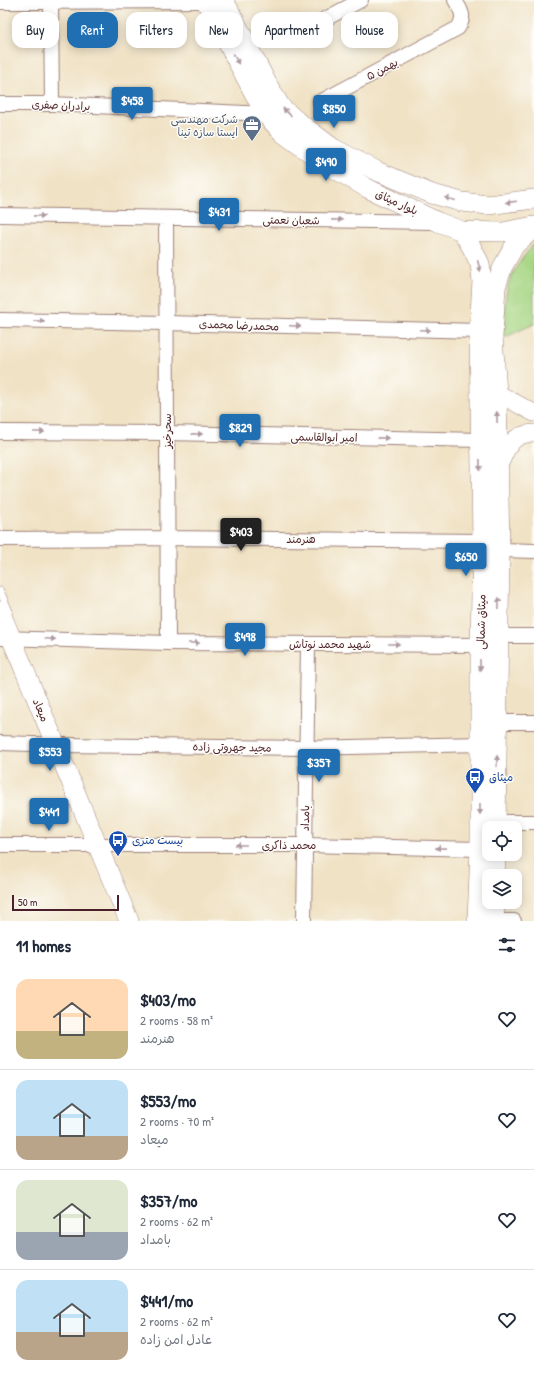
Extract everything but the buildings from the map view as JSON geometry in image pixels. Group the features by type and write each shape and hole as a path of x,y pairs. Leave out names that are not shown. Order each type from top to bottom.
{"main road":[{"name":"بلوار میثاق","path":"212,0 266,114 283,133 320,160 368,188 438,222 462,231 503,232 534,227"},
{"name":"بلوار میثاق","path":"212,0 281,107 333,148 379,172 432,194 462,202 488,205 534,199"},
{"name":"میثاق شمالی","path":"486,821 481,744 480,645 482,541 480,440 488,393 496,287 503,266 515,246 534,227"},
{"name":"میثاق شمالی","path":"462,231 480,264 482,281 478,331 498,468 500,550 497,821"},
{"name":"میعاد","path":"6,614 60,743 129,921"},
{"name":"میثاق شمالی","path":"477,921 486,861"},
{"path":"494,921 495,909"}],"street":[{"path":"0,2 212,0"},
{"path":"333,15 361,0"},
{"name":"بهمن ۵","path":"320,102 458,28 462,22 462,15 454,0"},
{"path":"51,2 52,104"},
{"name":"برادران صفری","path":"0,104 52,104 266,114"},
{"name":"شعبان نعمتی","path":"0,215 438,222"},
{"name":"سحرخیز","path":"166,218 168,643"},
{"name":"محمدرضا محمدی","path":"0,320 478,331"},
{"path":"488,393 534,413"},
{"name":"امیر ابوالقاسمی","path":"0,432 167,433 480,440"},
{"path":"498,468 508,445 518,436 534,433"},
{"name":"هنرمند","path":"0,539 167,538 482,541"},
{"path":"500,550 534,551"},
{"path":"499,636 534,636"},
{"name":"شهید محمد نوتاش","path":"15,638 168,643 480,645"},
{"name":"بامداد","path":"304,921 308,644"},
{"path":"498,722 534,722"},
{"name":"مجید جهروتی زاده","path":"0,743 307,748 481,744"},
{"path":"522,823 534,822"},
{"name":"محمد ذاکری","path":"0,845 305,845 482,851"},
{"path":"494,921 514,921"}],"lane":[{"path":"0,591 6,614"},
{"path":"100,845 134,921"}],"green space":[{"path":"534,244 534,324 503,338 507,288 520,261"}],"place":[{"name":"شرکت مهندسی ایستا سازه تینا","path":"252,142"},
{"name":"میثاق","path":"475,794"},
{"name":"بیست متری","path":"118,857"}]}
